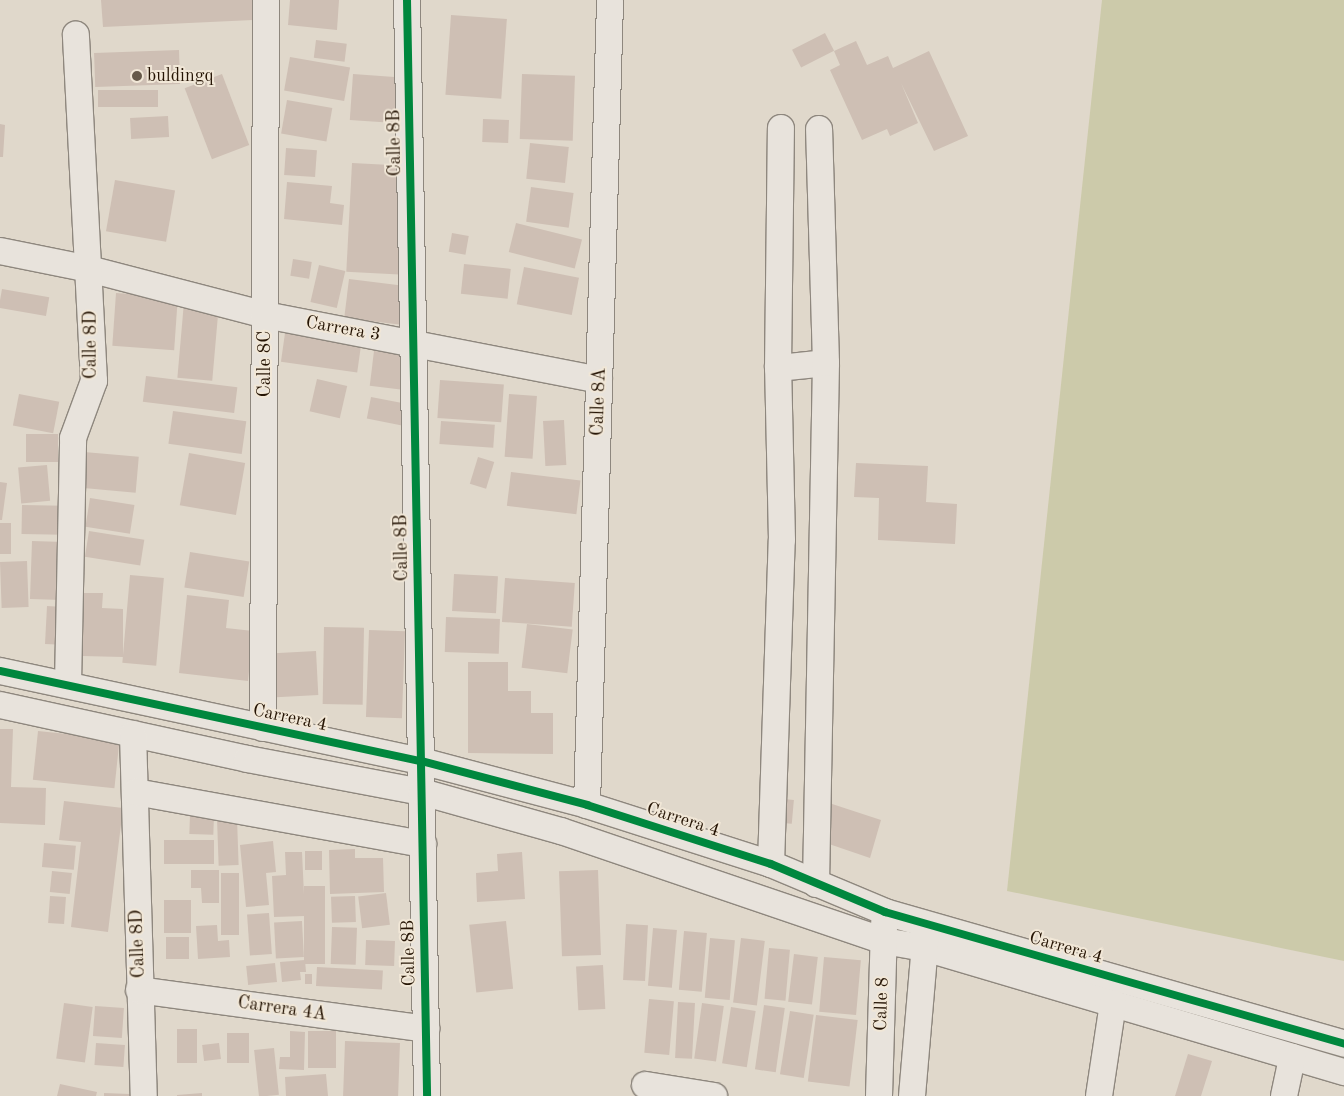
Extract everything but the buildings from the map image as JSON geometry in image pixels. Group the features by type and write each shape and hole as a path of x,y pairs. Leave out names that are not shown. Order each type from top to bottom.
{"street":[{"name":"Calle 8C","path":"263,728 266,0"},
{"name":"Calle 8B","path":"407,0 427,1096"},
{"name":"Calle 8A","path":"587,804 610,0"},
{"name":"Calle 8D","path":"68,684 73,438 94,381 76,34"},
{"path":"771,864 782,540 778,368 781,128"},
{"path":"816,884 826,363 819,129"},
{"name":"Carrera 3","path":"0,251 89,269 265,315 413,342 599,380"},
{"path":"778,368 826,363"},
{"path":"782,540 824,540"},
{"name":"Carrera 4","path":"0,671 68,684 421,761 587,804 771,864 885,912 926,936 1113,1003 1344,1072"},
{"name":"Carrera 4","path":"0,705 133,734 422,792 561,831 884,941 926,936 1344,1044"},
{"name":"Calle 8D","path":"133,734 136,792 139,990 144,1096"},
{"path":"136,792 422,844"},
{"name":"Calle 8","path":"879,1096 885,912"},
{"name":"Calle 8","path":"912,1096 926,936"},
{"name":"Carrera 4A","path":"139,990 426,1029"},
{"path":"1099,1096 1113,1003"},
{"path":"1284,1096 1292,1056"},
{"path":"645,1085 714,1096"}],"shaded area":[{"path":"1102,0 1344,0 1344,961 1007,891"}],"cycle path":[{"path":"407,0 427,1096"},
{"path":"0,671 421,761 587,805 771,864 885,912 1344,1044"}],"place":[{"name":"buldingq","path":"137,76"}]}
